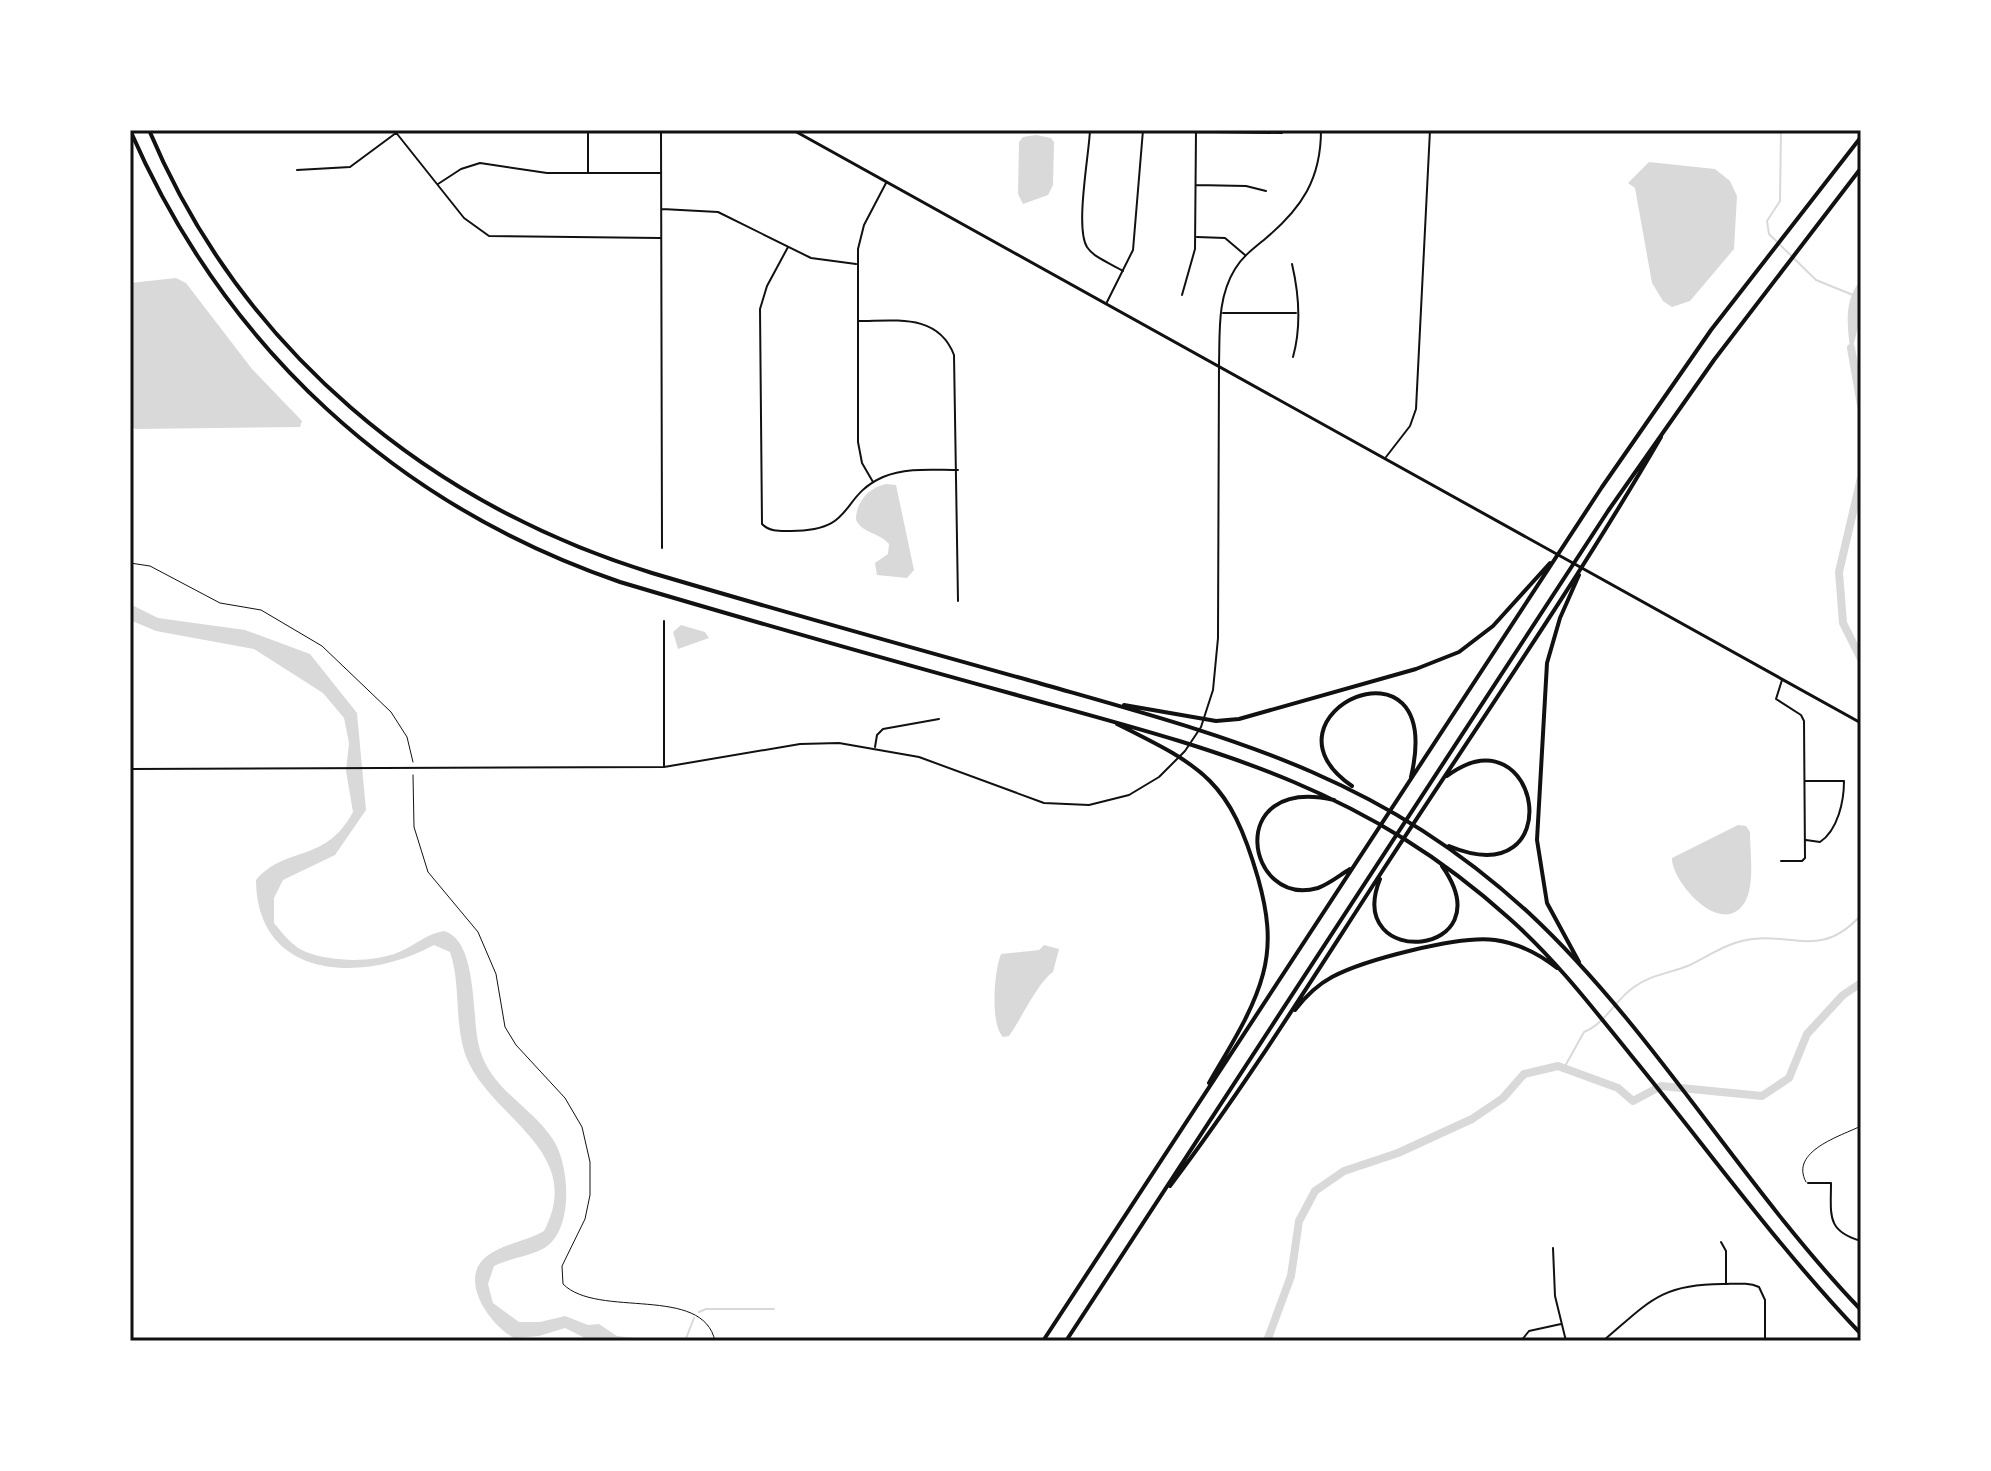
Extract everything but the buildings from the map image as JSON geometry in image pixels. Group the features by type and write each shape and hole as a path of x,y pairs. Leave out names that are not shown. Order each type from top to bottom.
{"highway":[{"path":"130,130 175,219 234,310 285,369 374,452 436,495 510,537 620,582 1232,756 1342,802 1438,861 1515,923 1566,976 1778,1243 1861,1334"},
{"path":"149,130 198,226 266,322 321,382 367,424 464,493 540,532 622,564 1264,750 1371,799"},
{"path":"1043,1341 1648,419 1783,235 1861,137"},
{"path":"1066,1341 1677,410 1861,168"},
{"path":"1152,1210 1276,1034 1428,803 1582,567 1677,410"},
{"path":"1091,698 1216,721 1265,713 1416,669 1459,652 1481,638 1554,558"},
{"path":"1582,567 1560,618 1547,663 1537,840 1547,903 1582,968"},
{"path":"1410,780 1418,736 1410,713 1397,701 1381,694 1348,698 1334,710 1325,726 1326,755 1335,771 1371,799 1442,843 1531,915 1582,968 1861,1310"},
{"path":"1108,719 1177,754 1218,787 1241,824 1265,907 1268,946 1258,990 1188,1120"},
{"path":"1442,843 1475,855 1496,855 1519,841 1529,824 1531,811 1522,780 1503,765 1488,761 1473,762 1445,777"},
{"path":"1342,802 1309,795 1277,803 1261,821 1257,849 1268,873 1290,888 1319,888 1352,868"},
{"path":"1384,868 1375,892 1379,921 1398,940 1422,943 1446,931 1458,905 1454,885 1438,861"},
{"path":"1276,1034 1301,1002 1331,978 1367,963 1455,943 1482,939 1512,943 1551,964 1566,976"}],"main road":[{"path":"793,130 1861,723"}],"street":[{"path":"588,130 588,174"},
{"path":"661,130 662,548"},
{"path":"1090,130 1084,178 1084,242 1095,255 1124,272"},
{"path":"1107,302 1133,250 1143,130"},
{"path":"130,769 664,767 800,744 875,747 929,760 1017,796 1065,806 1097,804 1129,795 1171,766 1190,744 1208,709 1218,647 1220,313 1228,282 1245,256 1306,198 1319,167 1321,130"},
{"path":"1385,458 1410,426 1416,409 1430,130"},
{"path":"297,170 350,167 397,131 475,229 497,238 661,238"},
{"path":"1182,295 1195,237 1196,131 1282,133"},
{"path":"438,185 461,169 480,163 547,173 661,173"},
{"path":"873,482 862,463 858,442 857,264 864,225 887,182"},
{"path":"1196,185 1246,186 1266,191"},
{"path":"661,209 718,212 819,260 857,264"},
{"path":"1195,237 1225,238 1245,256"},
{"path":"788,247 764,293 759,319 761,514 765,527 786,531 826,528 839,520 873,482 911,470 958,470"},
{"path":"1292,264 1298,291 1293,357"},
{"path":"1220,313 1297,313"},
{"path":"858,321 918,322 947,339 957,370 958,601"},
{"path":"664,621 664,767"},
{"path":"1781,861 1804,861 1805,840 1804,719 1776,699 1782,679"},
{"path":"875,747 877,735 883,729 939,719"},
{"path":"1805,781 1844,781 1843,803 1829,834 1820,842 1805,840"},
{"path":"1808,1183 1831,1183 1833,1223 1842,1235 1861,1241"},
{"path":"1721,1242 1726,1251 1726,1284"},
{"path":"1553,1248 1553,1279 1566,1341"},
{"path":"1603,1341 1669,1289 1685,1285 1726,1284 1754,1284 1761,1289 1765,1341"},
{"path":"1521,1341 1529,1331 1561,1324"}],"lane":[{"path":"1808,1183 1803,1173 1812,1150 1861,1126"}],"path":[{"path":"130,563 150,566 220,603 261,610 335,655 351,677 382,702 400,725 413,753 414,827 428,872 478,932 496,974 505,1027 516,1045 565,1098 582,1127 590,1162 590,1195 585,1219 562,1266 563,1284 586,1297 694,1313 712,1330 715,1341"}],"shaded area":[{"path":"1036,135 1051,138 1054,142 1053,185 1048,195 1023,204 1018,194 1019,142 1023,137"},
{"path":"1649,162 1715,169 1730,181 1737,196 1734,249 1690,301 1672,307 1663,301 1652,283 1635,188 1628,183"},
{"path":"176,278 186,283 252,369 302,421 300,427 135,429 130,425 130,283"},
{"path":"1861,280 1861,314 1851,356 1849,307"},
{"path":"886,484 896,485 914,570 907,578 877,575 875,563 888,554 889,544 856,520 864,497"},
{"path":"130,604 158,618 245,630 310,654 357,713 366,810 335,855 283,880 274,898 274,923 301,950 340,959 389,956 444,931 455,937 468,962 478,1042 483,1058 499,1083 552,1138 563,1163 565,1178 565,1211 555,1238 540,1250 494,1266 488,1284 493,1303 519,1322 540,1322 565,1316 588,1325 599,1324 617,1336 661,1341 591,1341 565,1328 539,1336 514,1338 487,1312 476,1289 475,1277 479,1266 493,1252 544,1231 554,1202 553,1178 544,1156 477,1077 465,1054 450,952 434,945 378,965 348,968 320,965 295,955 275,939 261,914 256,880 280,862 330,840 353,812 346,771 349,743 344,718 323,693 254,649 156,631 130,620"},
{"path":"681,625 705,632 709,638 678,649 673,632"},
{"path":"1738,825 1746,826 1750,832 1750,886 1745,902 1735,912 1724,914 1712,911 1689,892 1674,868 1672,858"},
{"path":"1044,945 1059,949 1053,972 1035,993 1009,1036 1003,1037 996,1021 994,997 1001,954 1039,950"}],"waterway":[{"path":"1781,130 1780,201 1767,221 1769,234 1816,280 1853,295"},
{"path":"1851,348 1861,405"},
{"path":"1861,478 1839,572 1843,623 1861,659"},
{"path":"1564,1068 1584,1032 1641,983 1690,965 1735,943 1770,938 1801,941 1830,938 1845,930 1861,915"},
{"path":"1267,1341 1291,1276 1299,1221 1315,1191 1344,1171 1398,1153 1472,1119 1503,1098 1524,1074 1558,1066 1618,1088 1633,1101 1661,1086 1762,1096 1789,1078 1807,1034 1843,995 1861,983"},
{"path":"699,1312 706,1309 774,1309"},
{"path":"685,1341 694,1318"}]}
